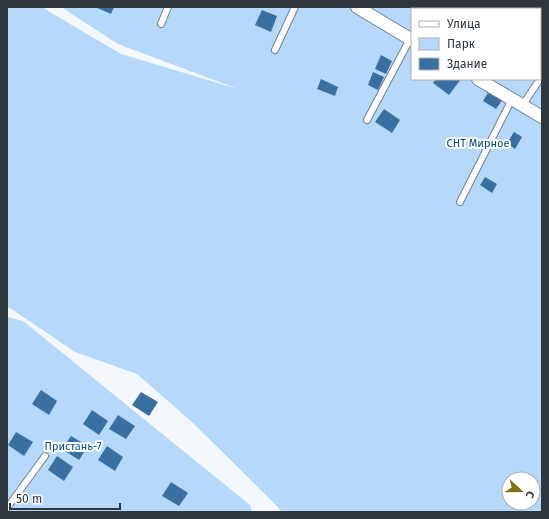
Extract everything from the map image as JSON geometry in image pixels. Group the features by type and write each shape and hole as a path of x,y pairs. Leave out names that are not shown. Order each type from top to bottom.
{"street":[{"path":"357,7 411,39"},
{"path":"480,80 542,117"}],"lane":[{"path":"161,24 168,7"},
{"path":"274,50 295,7"},
{"path":"367,120 411,39"},
{"path":"460,202 517,103 538,80"},
{"path":"7,508 45,456"}],"green space":[{"name":"СНТ Мирное","path":"7,7 44,7 48,11 121,54 238,89 118,44 61,7 542,7 542,512 282,512 192,422 137,374 75,352 7,307"},
{"name":"Пристань-7","path":"7,317 23,321 250,505 252,512 7,512"}],"building":[{"path":"95,7 114,7 111,14"},
{"path":"479,7 480,8 455,8"},
{"path":"262,10 277,16 271,32 255,25"},
{"path":"381,55 392,61 386,74 375,69"},
{"path":"373,72 384,77 378,90 368,85"},
{"path":"321,79 338,87 335,96 317,89"},
{"path":"435,80 460,80 449,95 433,83"},
{"path":"489,91 503,99 496,109 483,101"},
{"path":"384,109 400,120 392,133 375,122"},
{"path":"514,132 522,137 515,149 507,143"},
{"path":"485,177 497,184 492,193 480,185"},
{"path":"41,390 57,401 49,415 32,404"},
{"path":"141,392 158,402 149,416 132,405"},
{"path":"92,410 108,421 99,435 83,424"},
{"path":"118,415 135,426 126,439 109,429"},
{"path":"16,432 33,442 24,456 8,445"},
{"path":"71,436 88,446 79,460 62,449"},
{"path":"107,446 123,457 115,471 98,460"},
{"path":"57,456 73,467 64,481 48,470"},
{"path":"171,482 188,493 179,506 162,496"}]}
